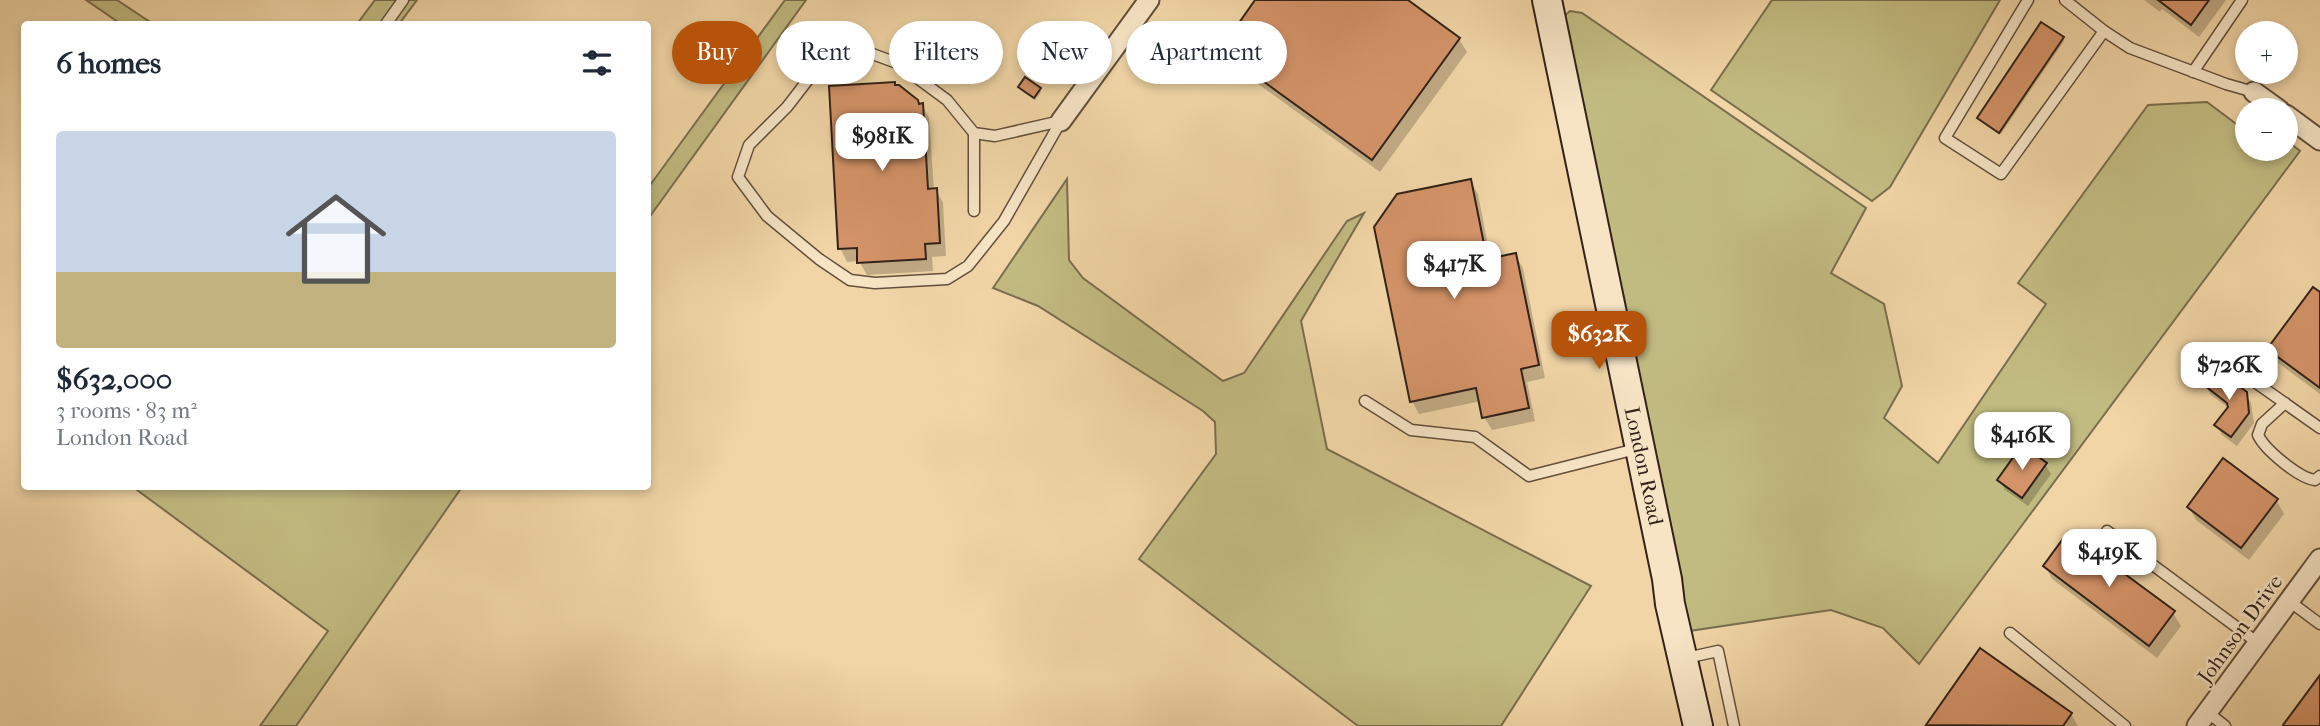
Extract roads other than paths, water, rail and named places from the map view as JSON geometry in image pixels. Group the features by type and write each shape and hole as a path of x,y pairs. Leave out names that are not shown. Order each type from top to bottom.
{"street":[{"path":"1061,121 1149,0"},
{"name":"London Road","path":"1547,0 1698,726"},
{"path":"2254,92 2262,98"},
{"path":"2298,124 2320,140"},
{"name":"Johnson Drive","path":"2202,719 2320,559"}],"lane":[{"path":"388,21 404,0"},
{"path":"2028,0 1945,138 2001,174 2104,31"},
{"path":"2065,0 2130,48 2254,92"},
{"path":"2193,72 2242,0"},
{"path":"974,211 974,133 947,100 897,63 867,52 842,56 814,72 787,107 749,145 738,177 767,216 819,259 850,280 875,283 947,279 968,267 1004,221 1061,121"},
{"path":"974,133 995,136 1061,121"},
{"path":"2218,356 2320,428"},
{"path":"1365,401 1411,430 1475,436 1529,476 1640,448"},
{"path":"2285,403 2262,424 2258,435 2262,444 2306,479 2315,480 2320,477"},
{"path":"2107,531 2258,643"},
{"path":"2289,601 2320,624"},
{"path":"2010,633 2124,726"},
{"path":"1682,659 1718,651 1734,726"},
{"path":"2202,719 2225,726"}]}
